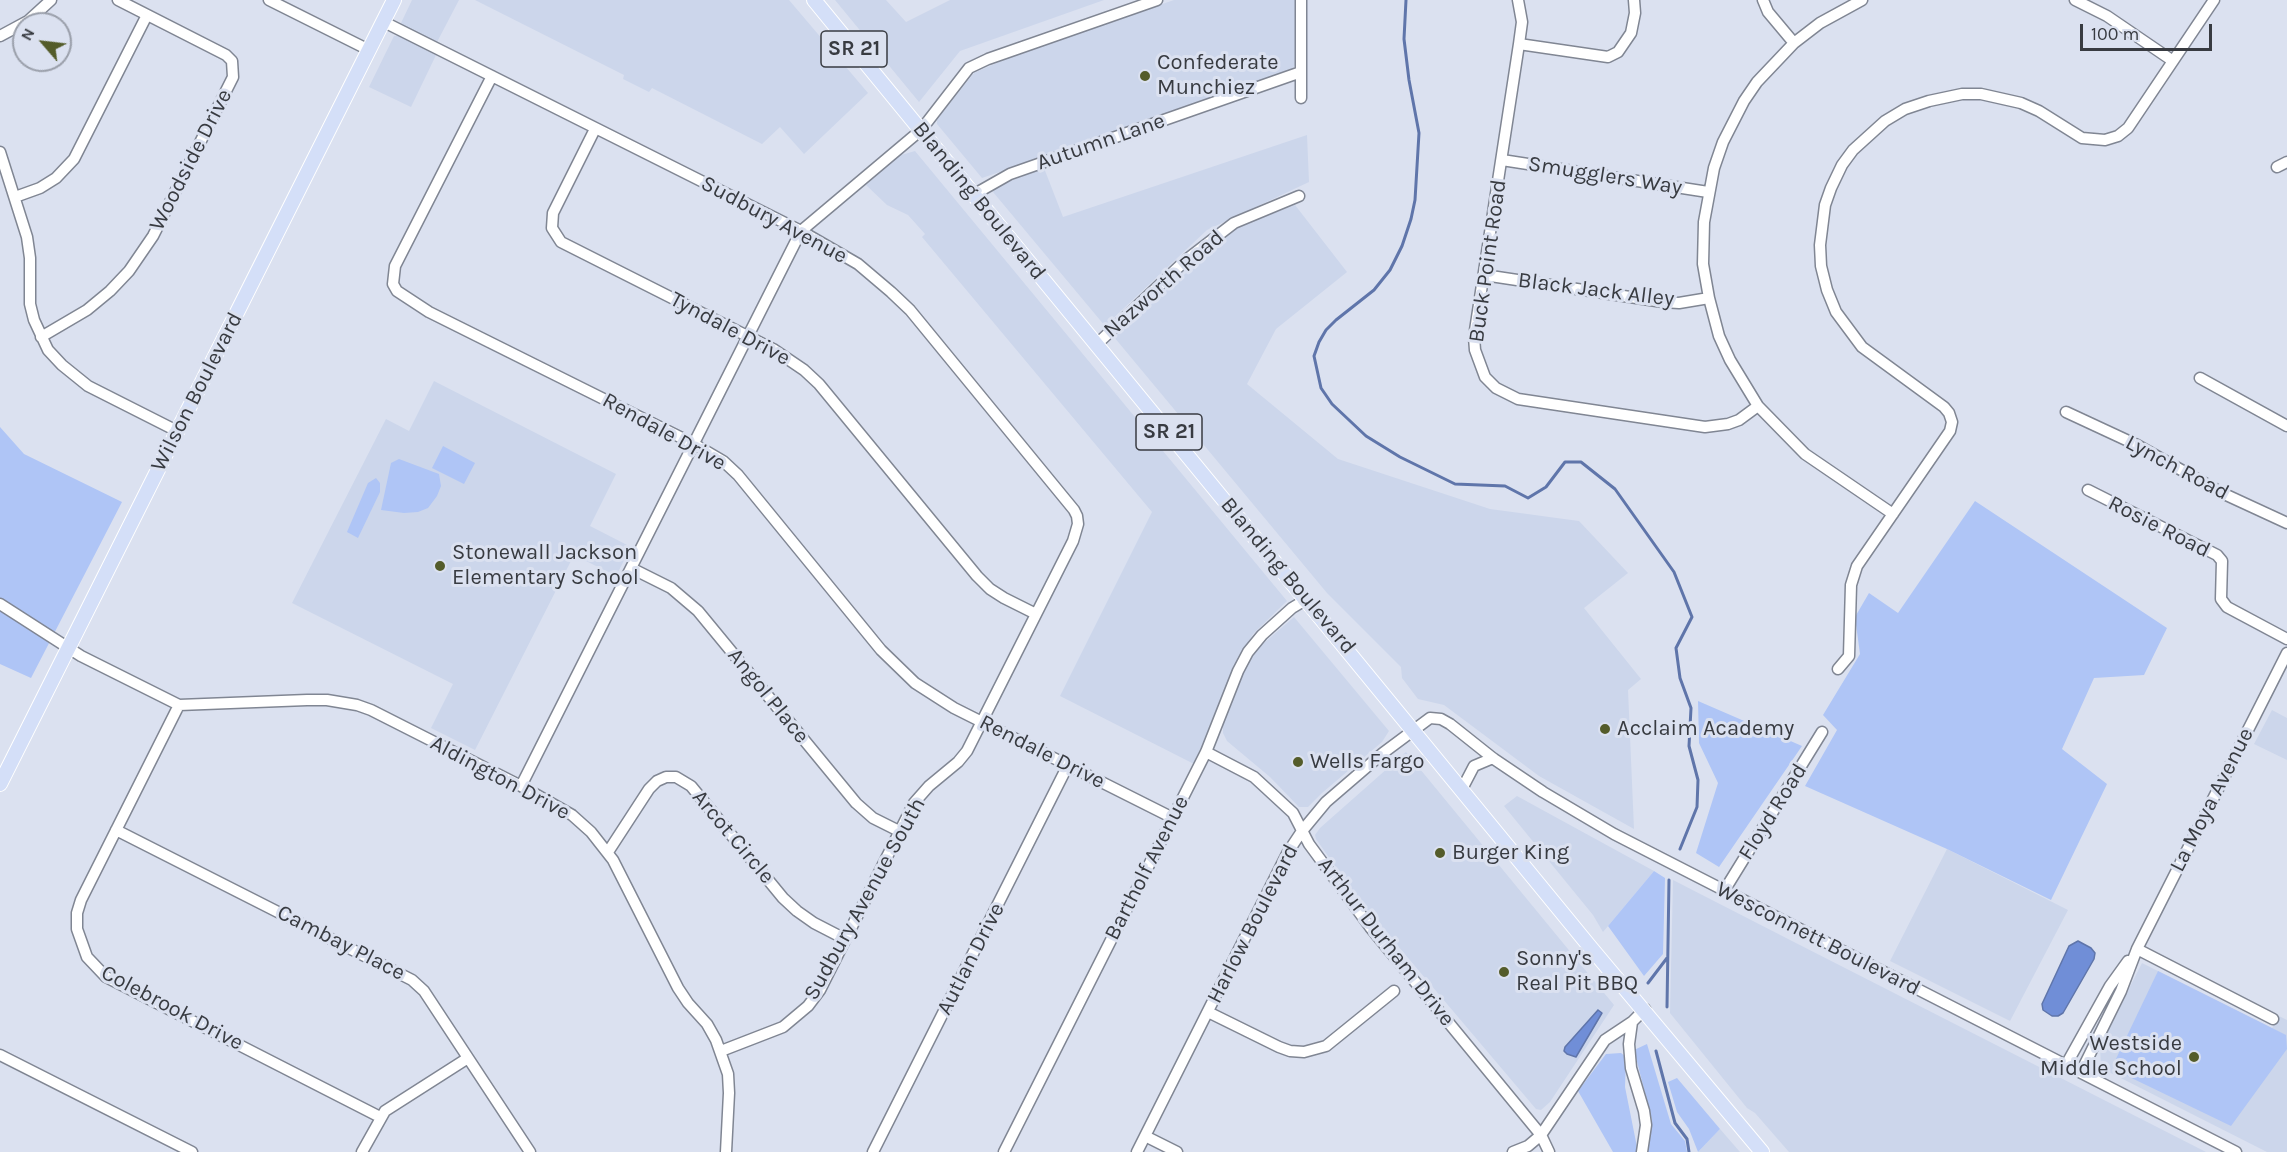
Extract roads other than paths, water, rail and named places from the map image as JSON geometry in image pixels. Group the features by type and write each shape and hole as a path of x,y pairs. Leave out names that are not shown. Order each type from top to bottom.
{"main road":[{"name":"Wilson Boulevard","path":"0,784 394,0"},
{"name":"Blanding Boulevard","path":"814,0 1414,729 1591,948 1645,1009 1762,1152"}],"street":[{"path":"0,36 28,21 51,0"},
{"name":"Woodside Drive","path":"41,337 87,310 129,271 153,236 233,77 232,61 226,55 118,0"},
{"path":"269,0 369,50"},
{"path":"521,786 801,231 921,130 969,68 988,59 1157,0"},
{"path":"1300,98 1301,0"},
{"name":"Buck Point Road","path":"1518,0 1522,22 1474,337 1475,350 1485,377 1496,388 1518,399 1705,428 1717,427 1738,420 1758,406"},
{"path":"1519,44 1608,57 1618,52 1631,33 1635,13 1634,0"},
{"path":"1762,0 1768,12 1794,43"},
{"path":"1862,0 1820,23 1794,43 1757,82 1740,108 1723,142 1708,192 1703,240 1709,298 1719,336 1758,406 1805,454 1893,513"},
{"path":"2075,0 2107,16 2173,61"},
{"path":"1838,669 1849,656 1851,585 1857,566 1950,431 1952,422 1944,407 1862,347 1836,312 1821,266 1820,245 1825,205 1842,165 1861,142 1885,121 1905,109 1962,94 1981,94 2021,103 2039,111 2082,138 2105,140 2118,136 2128,128 2214,0"},
{"path":"15,197 40,188 56,178 74,159 147,15"},
{"name":"Sudbury Avenue","path":"384,22 801,231 858,264 910,310 1074,510 1078,524"},
{"name":"Autumn Lane","path":"973,195 1010,174 1301,72"},
{"name":"Rendale Drive","path":"492,76 395,266 393,284 397,291 429,312 694,444 723,461 738,475 895,666 934,696 1173,818"},
{"name":"Tyndale Drive","path":"595,129 553,213 552,228 561,242 788,358 819,384 977,576 990,589 1036,614"},
{"path":"0,152 27,237 30,258 30,304 48,350 77,379 177,432"},
{"name":"Smugglers Way","path":"1502,160 1708,192"},
{"name":"Nazworth Road","path":"1096,344 1186,260 1234,223 1299,196"},
{"name":"Black Jack Alley","path":"1484,275 1656,302 1679,303 1709,298"},
{"path":"2200,378 2287,426"},
{"name":"Lynch Road","path":"2066,412 2137,445 2222,493 2287,523"},
{"name":"Rosie Road","path":"2088,490 2217,555 2222,561 2221,599 2227,607 2287,639"},
{"name":"Sudbury Avenue South","path":"721,1051 771,1033 796,1018 820,990 914,803 929,786 958,762 982,722 1073,541 1078,524"},
{"name":"Angol Place","path":"631,568 671,588 698,611 855,803 873,818 899,831"},
{"name":"Bartholf Avenue","path":"1004,1152 1206,752 1238,671 1248,652 1262,635 1306,599"},
{"name":"Aldington Drive","path":"0,604 81,656 179,705 317,700 357,705 521,786 572,815 608,852 678,988 707,1024 721,1051 728,1074 729,1093 726,1152"},
{"name":"La Moya Avenue","path":"2081,1072 2121,991 2137,948 2287,652"},
{"name":"Colebrook Drive","path":"179,705 81,900 77,913 77,929 81,945 94,967 106,977 380,1116"},
{"name":"Wesconnett Boulevard","path":"1414,729 1430,718 1441,719 1493,758 1573,812 2236,1152"},
{"name":"Harlow Boulevard","path":"1137,1152 1288,852 1326,802 1414,729"},
{"name":"Floyd Road","path":"1724,891 1822,732"},
{"name":"Arthur Durham Drive","path":"1206,752 1237,767 1266,786 1293,813 1312,849 1370,927 1541,1135 1549,1152"},
{"path":"1462,789 1474,766 1493,758"},
{"name":"Autlan Drive","path":"873,1152 1068,765"},
{"name":"Arcot Circle","path":"608,852 649,789 657,781 666,777 676,777 691,786 783,898 814,923 845,939"},
{"name":"Cambay Place","path":"116,830 412,980 424,992 530,1152"},
{"path":"2137,948 2273,1019"},
{"name":"La Moya Avenue","path":"2066,1065 2110,986 2137,948"},
{"path":"1208,1012 1279,1047 1304,1052 1326,1046 1394,991"},
{"path":"1513,1152 1528,1146 1541,1135 1605,1040 1632,1022 1645,1009"},
{"path":"1632,1022 1629,1044 1631,1068 1646,1125 1642,1152"},
{"path":"0,1055 186,1151"},
{"path":"362,1152 380,1116 468,1058"},
{"path":"1145,1136 1177,1152"}],"waterway":[{"path":"1406,0 1404,39 1419,133 1415,200 1411,219 1402,246 1390,270 1374,290 1326,330 1319,342 1314,356 1321,388 1332,404 1366,436 1400,457 1455,484 1505,486 1528,498 1546,487 1565,462 1581,462 1615,489 1674,572 1692,617 1676,648 1680,678 1691,708 1689,746 1698,780 1697,807 1680,849"},
{"path":"1667,1007 1669,880"},
{"path":"1648,983 1667,958"},
{"path":"1656,1051 1675,1123 1687,1139 1689,1152"}],"place":[{"name":"Confederate Munchiez","path":"1145,76"},
{"name":"Stonewall Jackson Elementary School","path":"440,566"},
{"name":"Acclaim Academy","path":"1605,729"},
{"name":"Wells Fargo","path":"1298,762"},
{"name":"Burger King","path":"1440,853"},
{"name":"Sonny's Real Pit BBQ","path":"1504,972"},
{"name":"Westside Middle School","path":"2194,1057"}]}
